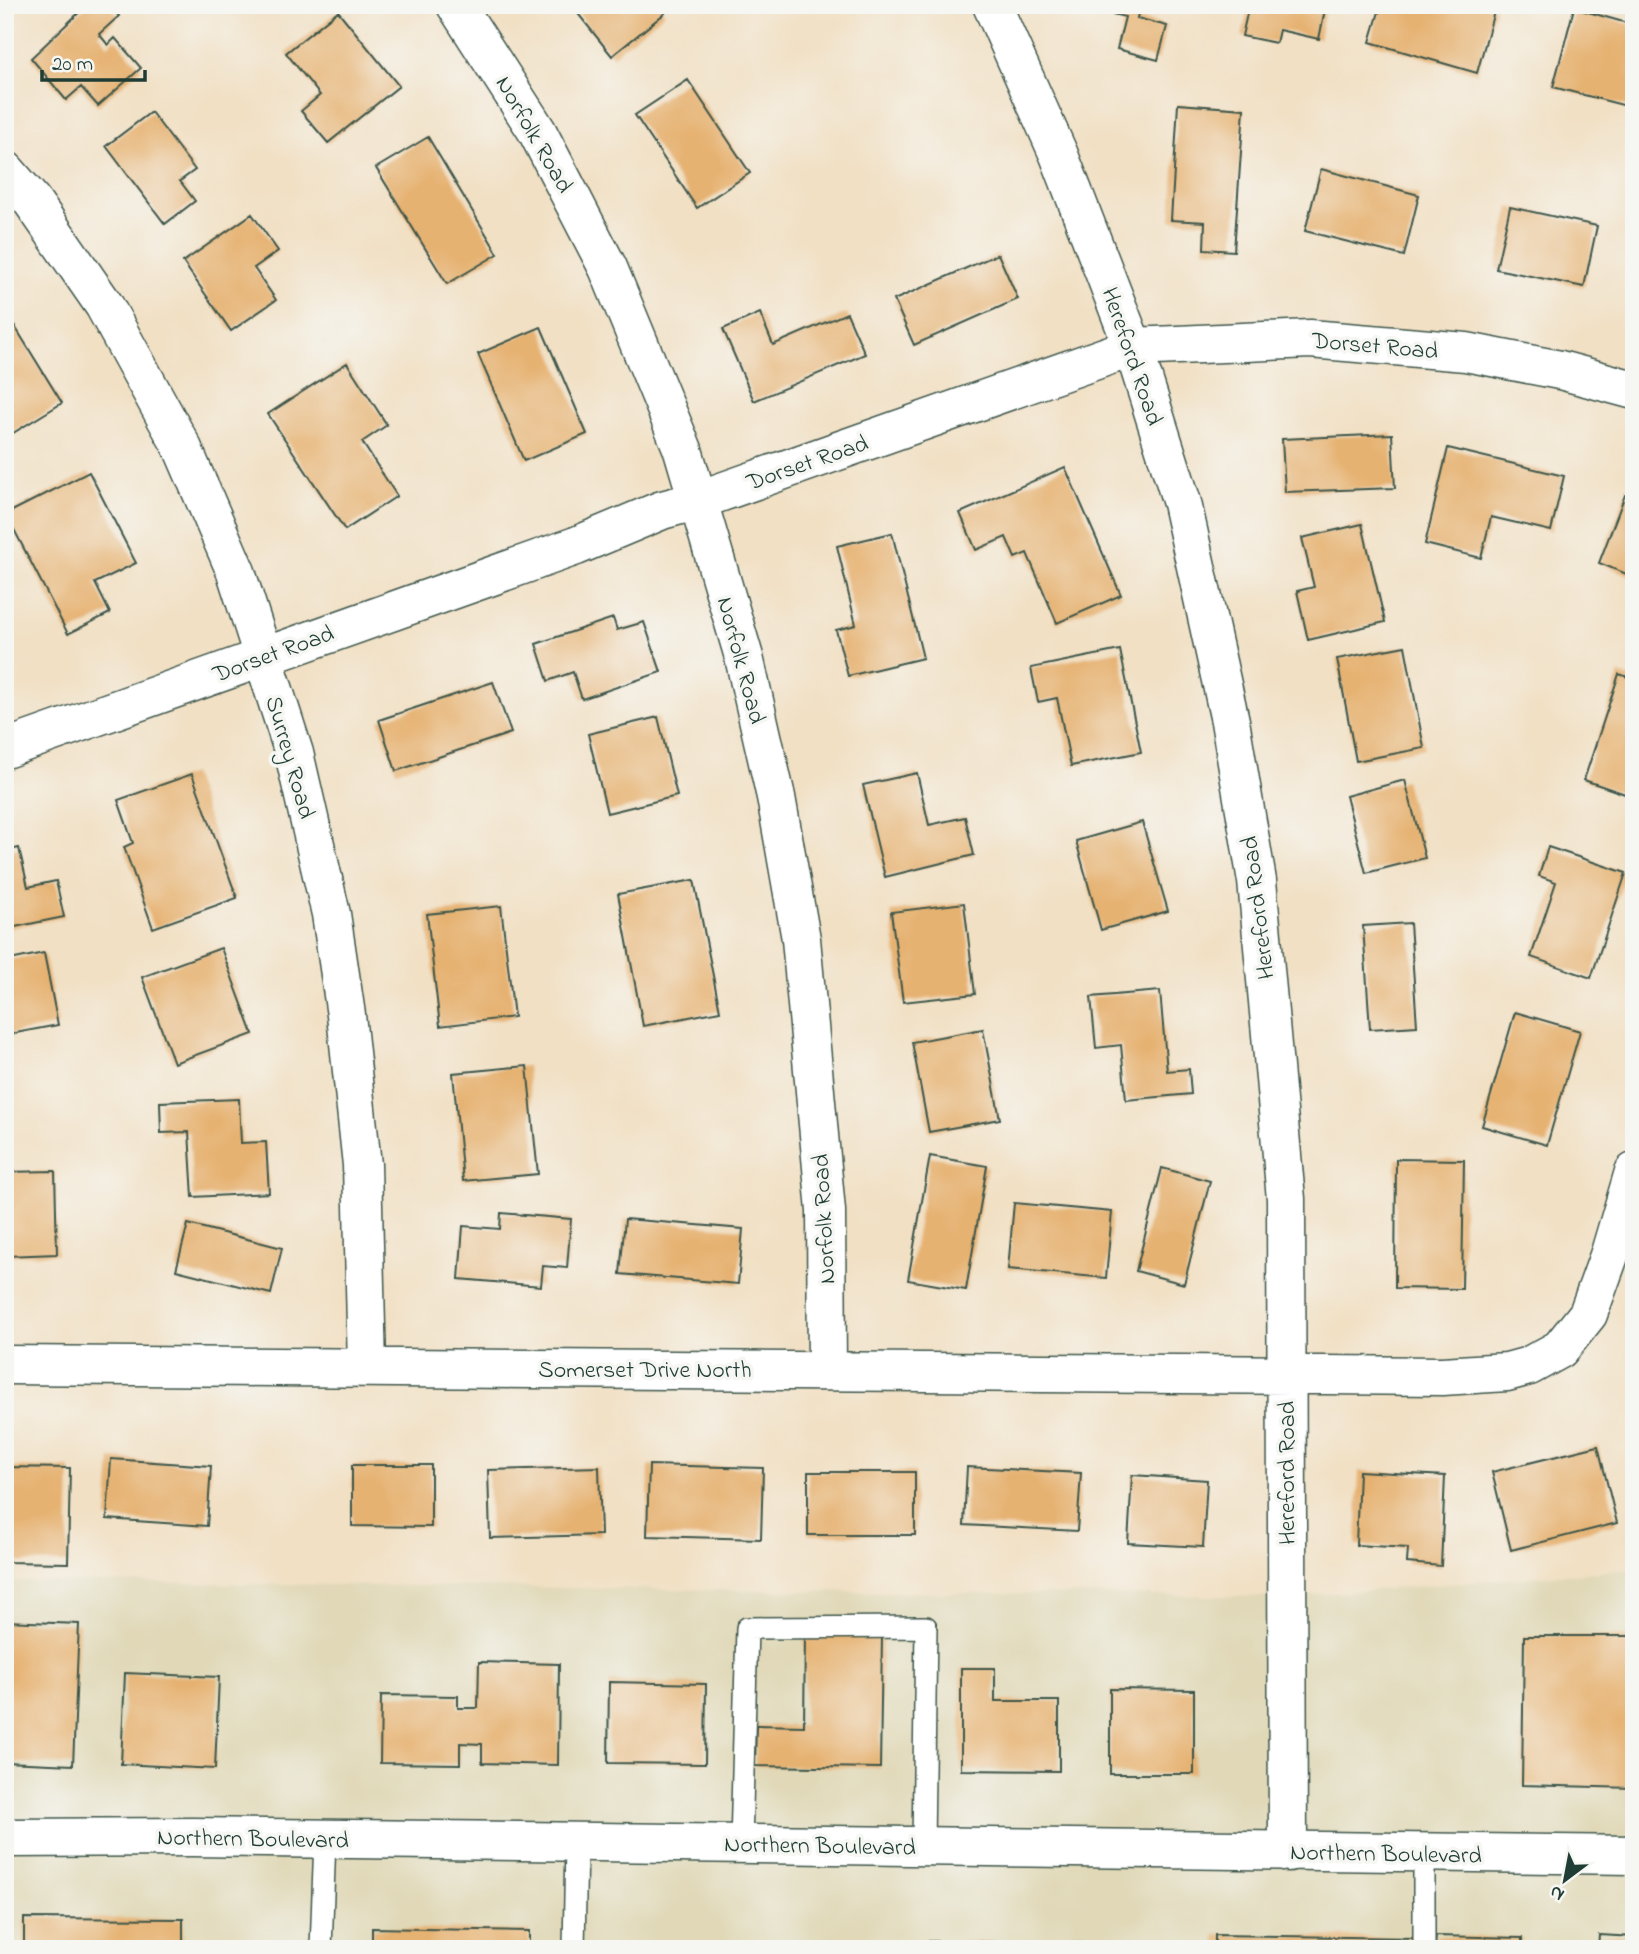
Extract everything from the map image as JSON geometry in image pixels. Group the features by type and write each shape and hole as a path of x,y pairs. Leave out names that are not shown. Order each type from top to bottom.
{"street":[{"name":"Norfolk Road","path":"456,5 537,131 608,268 683,450 744,657 776,797 801,939 826,1211 827,1371"},
{"name":"Hereford Road","path":"992,5 1059,155 1133,347 1182,503 1230,721 1257,881 1286,1199 1288,1852"},
{"name":"Surrey Road","path":"5,170 32,201 104,305 183,449 236,572 294,753 331,914 346,1014 362,1165 367,1367"},
{"name":"Dorset Road","path":"5,749 576,546 662,510 696,501 1133,347 1323,340 1466,352 1560,370 1634,390"},
{"name":"Somerset Drive North","path":"5,1365 1442,1376 1507,1372 1529,1366 1560,1349 1588,1314 1610,1253 1634,1172"},
{"name":"Northern Boulevard","path":"5,1838 325,1839 1634,1856"}],"lane":[{"path":"741,1844 747,1628 926,1627 923,1847"},
{"path":"321,1949 325,1839"},
{"path":"574,1949 576,1842"},
{"path":"1424,1853 1424,1949"}],"shaded area":[{"path":"1634,1569 1634,1949 5,1949 5,1581 1287,1597"}],"building":[{"path":"87,5 109,5 119,16 99,34 108,45 115,38 141,68 98,106 81,87 66,100 31,58"},
{"path":"571,5 659,5 665,13 612,56"},
{"path":"1097,5 1140,5 1137,18 1167,26 1158,60 1117,49 1125,17 1096,10"},
{"path":"1249,5 1326,5 1319,39 1279,30 1276,43 1242,36"},
{"path":"1381,5 1485,5 1495,8 1477,73 1370,42"},
{"path":"1574,8 1634,25 1634,108 1553,87"},
{"path":"338,11 399,86 328,143 301,111 320,95 286,53"},
{"path":"688,80 750,173 697,208 635,115"},
{"path":"1178,104 1244,109 1234,251 1204,249 1205,222 1171,220"},
{"path":"151,112 195,170 180,181 195,201 165,224 106,146"},
{"path":"428,137 498,254 447,284 376,168"},
{"path":"1321,169 1419,195 1404,256 1305,231"},
{"path":"1510,207 1597,226 1584,287 1496,269"},
{"path":"252,214 278,251 254,268 276,300 231,331 183,262"},
{"path":"998,254 1018,299 914,345 894,300"},
{"path":"760,313 773,345 847,313 865,354 754,401 723,329"},
{"path":"14,325 62,403 5,438 5,330"},
{"path":"541,327 587,434 524,461 478,354"},
{"path":"347,363 387,425 362,442 397,496 345,530 268,414"},
{"path":"1392,434 1395,488 1285,492 1282,439"},
{"path":"1448,448 1564,476 1551,531 1491,517 1481,558 1425,544"},
{"path":"1065,467 1121,595 1057,623 1027,553 1015,558 1006,537 976,550 960,513"},
{"path":"89,472 136,563 95,583 110,613 68,634 6,514"},
{"path":"1625,495 1634,498 1634,577 1599,563"},
{"path":"1362,524 1385,622 1308,640 1297,591 1314,587 1302,538"},
{"path":"892,533 923,658 848,676 836,630 856,625 837,546"},
{"path":"613,618 617,630 644,622 661,672 582,699 573,672 548,681 536,644"},
{"path":"1405,646 1424,748 1356,761 1337,659"},
{"path":"1120,650 1141,752 1071,766 1057,698 1038,702 1031,668"},
{"path":"1619,674 1634,679 1634,797 1584,780"},
{"path":"493,682 511,733 396,771 379,720"},
{"path":"658,717 677,796 607,813 588,734"},
{"path":"917,773 929,825 965,817 974,855 885,877 863,785"},
{"path":"192,774 237,898 153,928 124,847 133,843 118,800"},
{"path":"1405,780 1425,858 1366,873 1346,796"},
{"path":"1142,822 1168,911 1101,930 1076,841"},
{"path":"1548,847 1626,873 1591,978 1531,957 1556,882 1539,876"},
{"path":"19,848 28,887 56,881 64,917 5,929 5,851"},
{"path":"694,880 720,1011 643,1026 618,894"},
{"path":"964,903 975,994 903,1002 891,912"},
{"path":"501,906 514,1017 440,1026 427,914"},
{"path":"1410,923 1417,1026 1370,1029 1363,926"},
{"path":"221,948 253,1034 174,1063 142,977"},
{"path":"44,953 58,1025 5,1035 5,961"},
{"path":"1160,991 1167,1071 1189,1069 1191,1094 1126,1100 1121,1045 1096,1048 1091,997"},
{"path":"1515,1012 1580,1031 1547,1145 1482,1126"},
{"path":"983,1029 1000,1119 929,1132 912,1042"},
{"path":"527,1066 538,1174 463,1181 453,1073"},
{"path":"239,1099 241,1143 266,1142 269,1193 193,1197 189,1132 161,1133 160,1102"},
{"path":"930,1156 987,1166 966,1290 908,1280"},
{"path":"1396,1159 1464,1160 1462,1289 1395,1288"},
{"path":"1162,1168 1210,1181 1184,1284 1136,1271"},
{"path":"55,1171 57,1254 5,1256 5,1172"},
{"path":"1014,1203 1112,1212 1106,1278 1008,1269"},
{"path":"501,1213 571,1219 567,1268 543,1266 541,1286 459,1279 463,1226 500,1229"},
{"path":"625,1219 743,1229 738,1284 620,1274"},
{"path":"188,1224 282,1248 271,1294 176,1270"},
{"path":"1598,1446 1617,1523 1511,1550 1492,1472"},
{"path":"111,1459 211,1466 207,1526 107,1519"},
{"path":"352,1465 431,1465 431,1527 352,1526"},
{"path":"649,1465 763,1468 761,1539 647,1536"},
{"path":"5,1467 70,1468 68,1563 5,1562"},
{"path":"599,1467 601,1535 490,1538 488,1470"},
{"path":"967,1467 1081,1473 1077,1531 964,1525"},
{"path":"1359,1471 1445,1476 1441,1566 1407,1563 1408,1548 1356,1545"},
{"path":"808,1472 915,1472 915,1535 808,1535"},
{"path":"1132,1475 1207,1480 1203,1547 1128,1543"},
{"path":"5,1621 79,1624 73,1765 5,1762"},
{"path":"805,1635 882,1636 880,1768 755,1766 756,1725 804,1726"},
{"path":"1524,1636 1634,1636 1634,1788 1522,1785"},
{"path":"479,1662 559,1664 558,1765 482,1763 482,1744 460,1743 460,1764 380,1763 381,1695 458,1696 458,1708 478,1708"},
{"path":"961,1668 995,1668 995,1701 1059,1701 1059,1771 961,1770"},
{"path":"125,1673 219,1677 215,1769 121,1764"},
{"path":"609,1682 706,1684 705,1764 608,1763"},
{"path":"1110,1689 1194,1690 1194,1774 1110,1774"},
{"path":"24,1918 183,1919 183,1949 24,1949"},
{"path":"372,1928 529,1931 529,1949 372,1949"},
{"path":"1215,1935 1416,1938 1416,1949 1215,1949"},
{"path":"1599,1935 1634,1937 1634,1949 1598,1949"},
{"path":"1436,1936 1522,1938 1522,1949 1435,1949"},
{"path":"920,1941 1172,1944 1172,1949 920,1949"}]}
